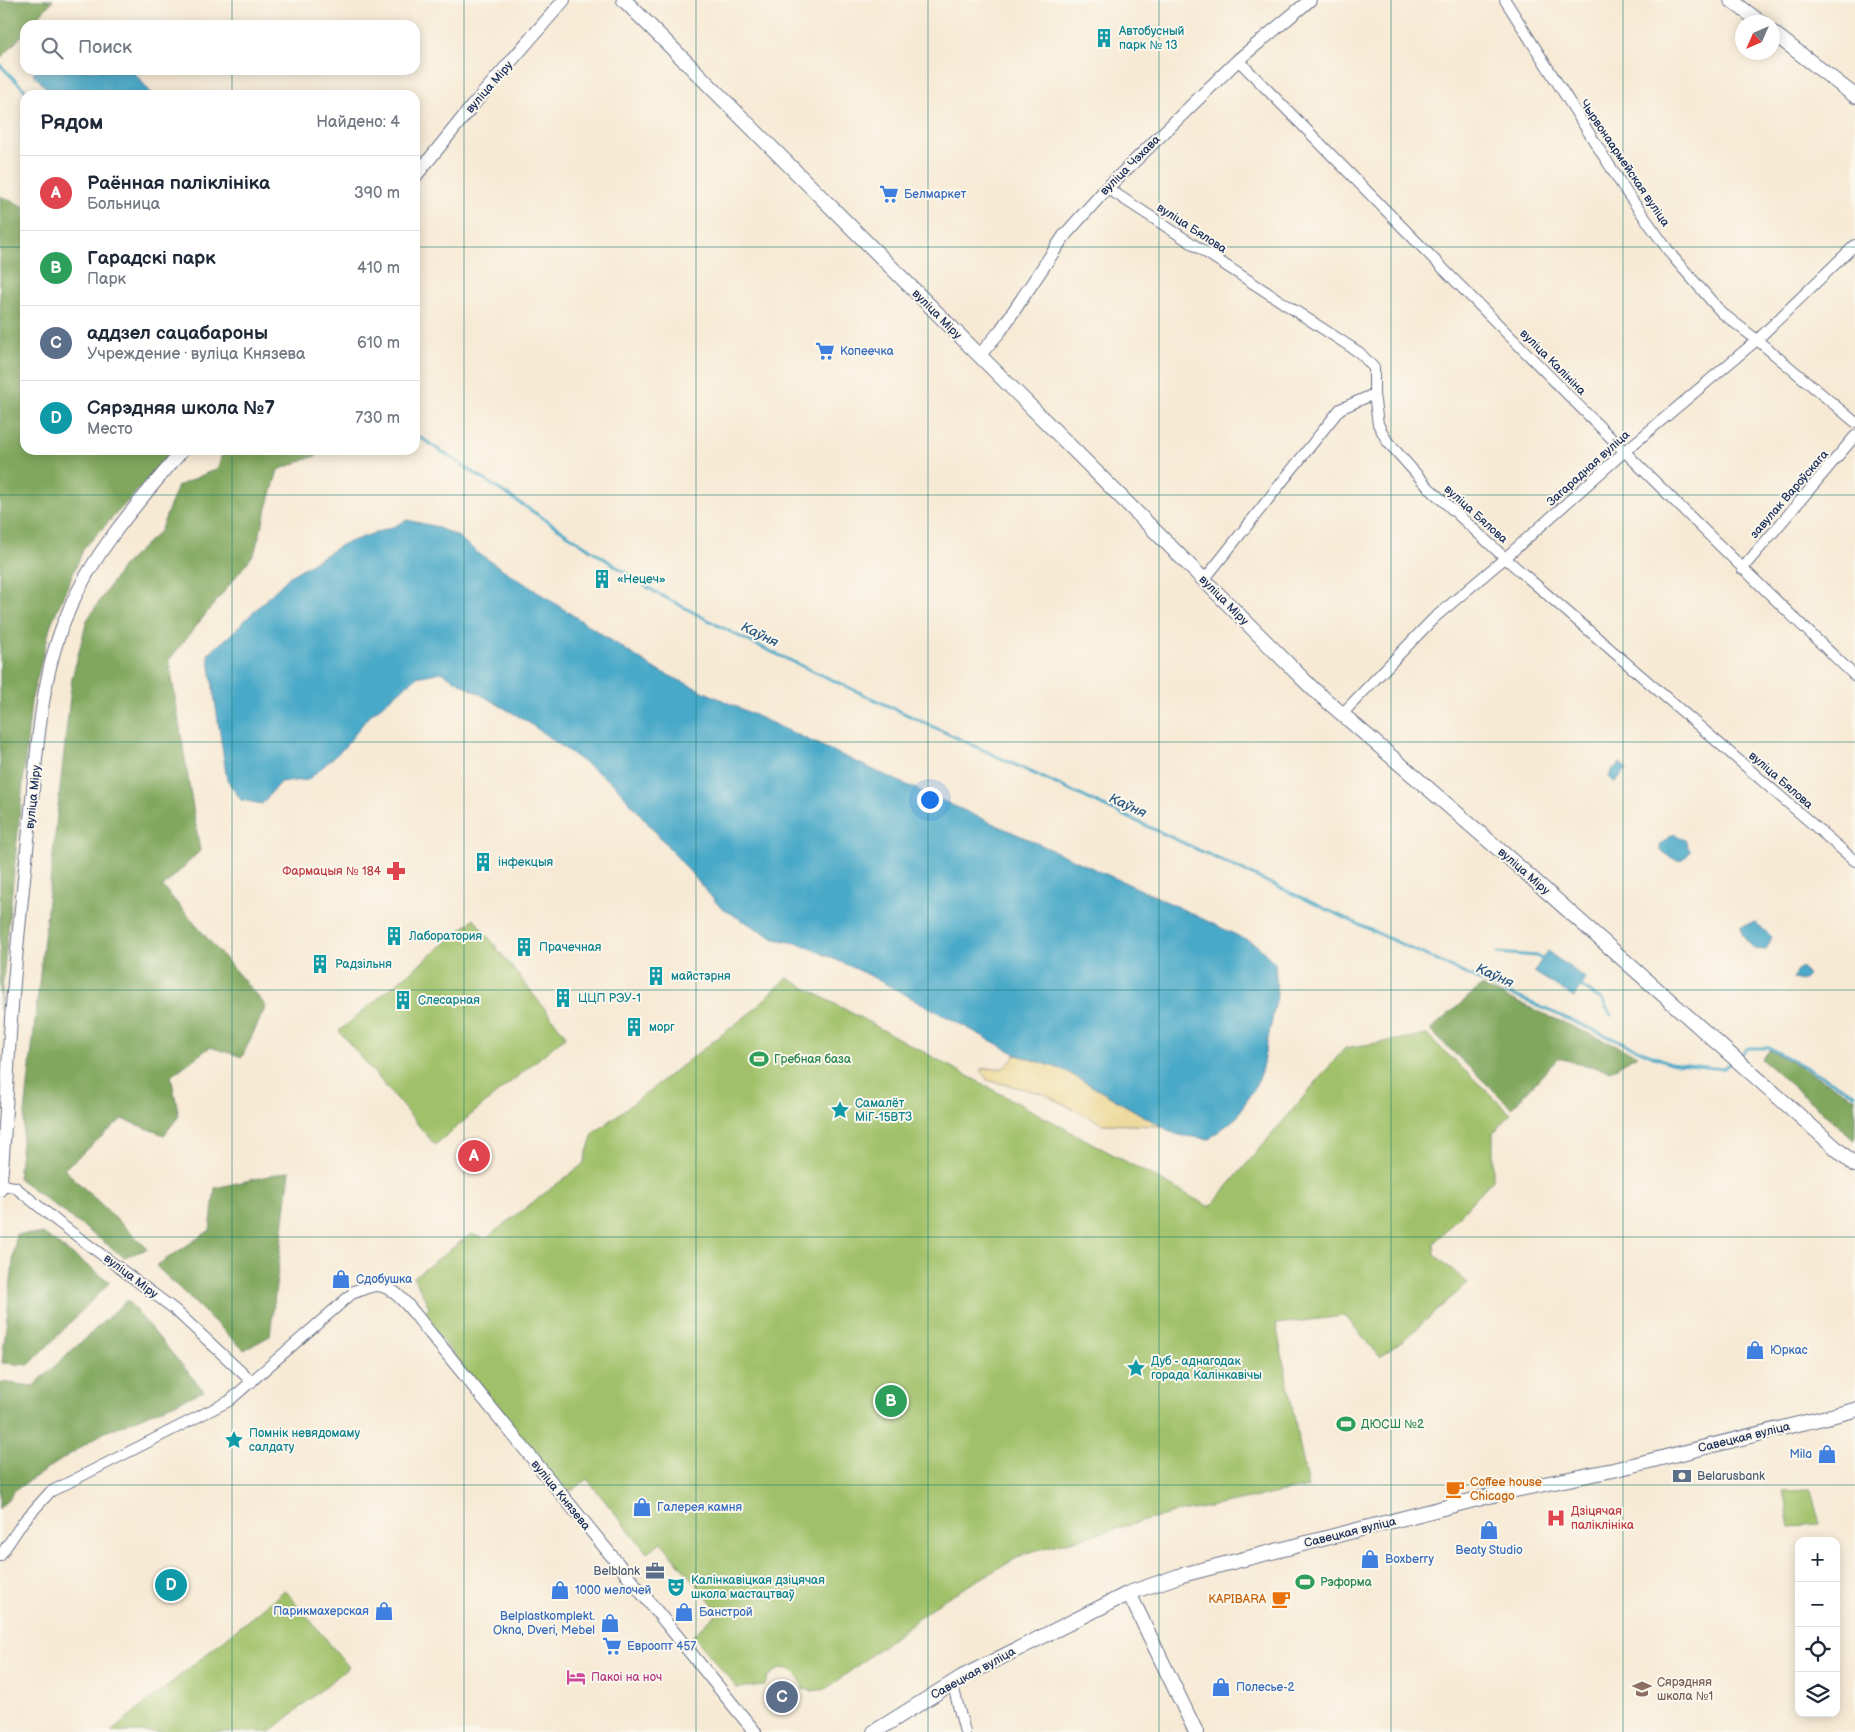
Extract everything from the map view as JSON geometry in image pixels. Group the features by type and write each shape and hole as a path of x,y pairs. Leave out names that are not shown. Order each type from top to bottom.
{"main road":[{"name":"вуліца Міру","path":"624,0 1312,688 1518,866 1855,1166"},
{"path":"1731,0 1751,15"},
{"path":"1780,38 1855,96"},
{"name":"Савецкая вуліца","path":"874,1732 952,1682 1129,1593 1182,1575 1505,1492 1613,1470 1855,1410"},
{"path":"1129,1593 1196,1732"}],"street":[{"name":"вуліца Міру","path":"420,171 473,105 564,0"},
{"name":"вуліца Чэхава","path":"979,356 1001,330 1064,236 1107,188 1238,60 1310,0"},
{"name":"Чырвонаармейская вуліца","path":"1505,0 1627,193 1673,257 1722,312 1855,422"},
{"name":"вуліца Калініна","path":"1238,60 1624,452 1742,569 1855,676"},
{"name":"вуліца Бялова","path":"1107,188 1360,353 1374,368 1374,394 1378,424 1388,441 1428,487 1505,558 1855,861"},
{"name":"Загарадная вуліца","path":"1342,714 1433,619 1624,452 1757,340 1855,245"},
{"path":"1204,580 1340,409 1374,394"},
{"name":"завулак Вароўскага","path":"1742,569 1855,436"},
{"name":"вуліца Міру","path":"0,1190 13,994 35,779 47,682 52,658 69,609 94,563 124,519 179,455"},
{"name":"вуліца Міру","path":"1,1184 15,1187 58,1222 174,1309 252,1382"},
{"name":"вуліца Князева","path":"354,1292 377,1285 390,1288 399,1296 756,1732"},
{"path":"0,1556 23,1522 50,1492 229,1401 354,1292"},
{"path":"952,1682 965,1732"}],"green space":[{"path":"0,0 53,0 35,20 20,20 20,37 2,57 0,55"},
{"path":"0,196 20,205 20,455 169,455 84,548 51,624 31,702 0,1010"},
{"path":"222,455 318,455 278,470 254,554 169,660 200,851 163,887 266,1006 242,1057 210,1047 171,1076 179,1116 164,1135 122,1119 64,1169 148,1249 124,1257 18,1178 72,678 87,620 123,566 160,531 178,486 218,468"},
{"path":"474,919 566,1036 435,1145 339,1031"},
{"path":"787,978 1210,1207 1345,1048 1427,1035 1511,1114 1493,1133 1493,1179 1434,1243 1435,1255 1468,1283 1407,1337 1380,1357 1345,1316 1276,1324 1308,1487 1174,1513 1026,1553 941,1601 827,1689 813,1691 803,1689 797,1674 787,1669 779,1670 768,1676 765,1685 737,1688 693,1635 719,1612 661,1542 647,1553 587,1479 573,1490 565,1491 422,1316 429,1307 414,1277 471,1234 485,1239 583,1164 593,1134 751,1012"},
{"path":"1481,986 1637,1055 1610,1071 1558,1058 1512,1108 1430,1030"},
{"path":"1770,1050 1855,1098 1855,1140 1761,1059"},
{"path":"290,1171 270,1336 244,1350 156,1266 210,1230 215,1188"},
{"path":"16,1234 44,1234 110,1282 29,1365 2,1363"},
{"path":"127,1300 204,1391 103,1433 15,1490 0,1509 0,1382 33,1386"},
{"path":"1811,1490 1820,1524 1790,1526 1783,1491"},
{"path":"285,1590 349,1667 270,1732 111,1732"}],"sand":[{"path":"1016,1055 1064,1070 1161,1126 1103,1124 1044,1094 987,1080 981,1069 1004,1068"}],"water":[{"path":"34,75 136,75 149,90 48,90"},
{"path":"407,520 434,526 457,536 478,553 655,669 867,767 1155,896 1257,945 1275,963 1277,996 1260,1077 1237,1117 1209,1139 1177,1135 1064,1070 1016,1054 865,973 801,944 775,939 721,908 615,785 525,720 441,672 417,677 368,717 344,748 308,780 280,782 262,804 241,800 227,780 208,654 290,576 343,544"},
{"path":"1620,763 1627,769 1615,782 1609,778 1611,771"},
{"path":"1675,834 1685,840 1690,851 1680,860 1676,860 1661,851 1660,845"},
{"path":"1755,922 1772,937 1766,950 1754,949 1742,934 1741,926"},
{"path":"1547,951 1585,978 1574,997 1534,972"},
{"path":"1802,967 1808,975 1802,981 1793,979 1796,971"}],"waterway":[{"name":"Каўня","path":"0,65 25,90"},
{"name":"Каўня","path":"420,437 655,592 742,638 1487,984 1670,1063 1723,1069 1732,1061"},
{"path":"1497,953 1537,956 1544,961"},
{"path":"1578,984 1602,1000 1611,1015"},
{"name":"Каўня","path":"1739,1056 1748,1048 1770,1048 1855,1094"}],"place":[{"name":"Автобусный парк № 13","path":"1104,38"},
{"name":"Белмаркет","path":"889,194"},
{"name":"Копеечка","path":"825,351"},
{"name":"«Нецеч»","path":"602,579"},
{"name":"інфекцыя","path":"483,862"},
{"name":"Фармацыя № 184","path":"396,871"},
{"name":"Лаборатория","path":"394,936"},
{"name":"Прачечная","path":"524,947"},
{"name":"Радзільня","path":"320,964"},
{"name":"майстэрня","path":"656,976"},
{"name":"ЦЦП РЭУ-1","path":"563,998"},
{"name":"Слесарная","path":"403,1000"},
{"name":"морг","path":"634,1027"},
{"name":"Гребная база","path":"759,1059"},
{"name":"Самалёт МіГ-15ВТЗ","path":"840,1110"},
{"name":"Раённая паліклініка","path":"474,1156"},
{"name":"Сдобушка","path":"341,1279"},
{"name":"Юркас","path":"1755,1350"},
{"name":"Дуб - аднагодак горада Калінкавічы","path":"1136,1368"},
{"name":"Гарадскі парк","path":"891,1401"},
{"name":"ДЮСШ №2","path":"1346,1424"},
{"name":"Помнік невядомаму салдату","path":"234,1440"},
{"name":"Mila","path":"1827,1454"},
{"name":"Belarusbank","path":"1682,1476"},
{"name":"Coffee house Chicago","path":"1455,1489"},
{"name":"Галерея камня","path":"642,1507"},
{"name":"Дзіцячая паліклініка","path":"1556,1518"},
{"name":"Beaty Studio","path":"1489,1530"},
{"name":"Boxberry","path":"1370,1559"},
{"name":"Belblank","path":"655,1571"},
{"name":"Рэформа","path":"1305,1582"},
{"name":"Сярэдняя школа №7","path":"171,1585"},
{"name":"Калінкавіцкая дзіцячая школа мастацтваў","path":"676,1587"},
{"name":"1000 мелочей","path":"560,1590"},
{"name":"KAPIBARA","path":"1281,1599"},
{"name":"Парикмахерская","path":"384,1611"},
{"name":"Банстрой","path":"684,1612"},
{"name":"Belplastkomplekt. Okna, Dveri, Mebel","path":"610,1623"},
{"name":"Евроопт 457","path":"612,1646"},
{"name":"Пакоі на ноч","path":"576,1677"},
{"name":"Полесье-2","path":"1221,1687"},
{"name":"Сярэдняя школа №1","path":"1642,1689"},
{"name":"аддзел сацабароны","path":"782,1697"}]}
